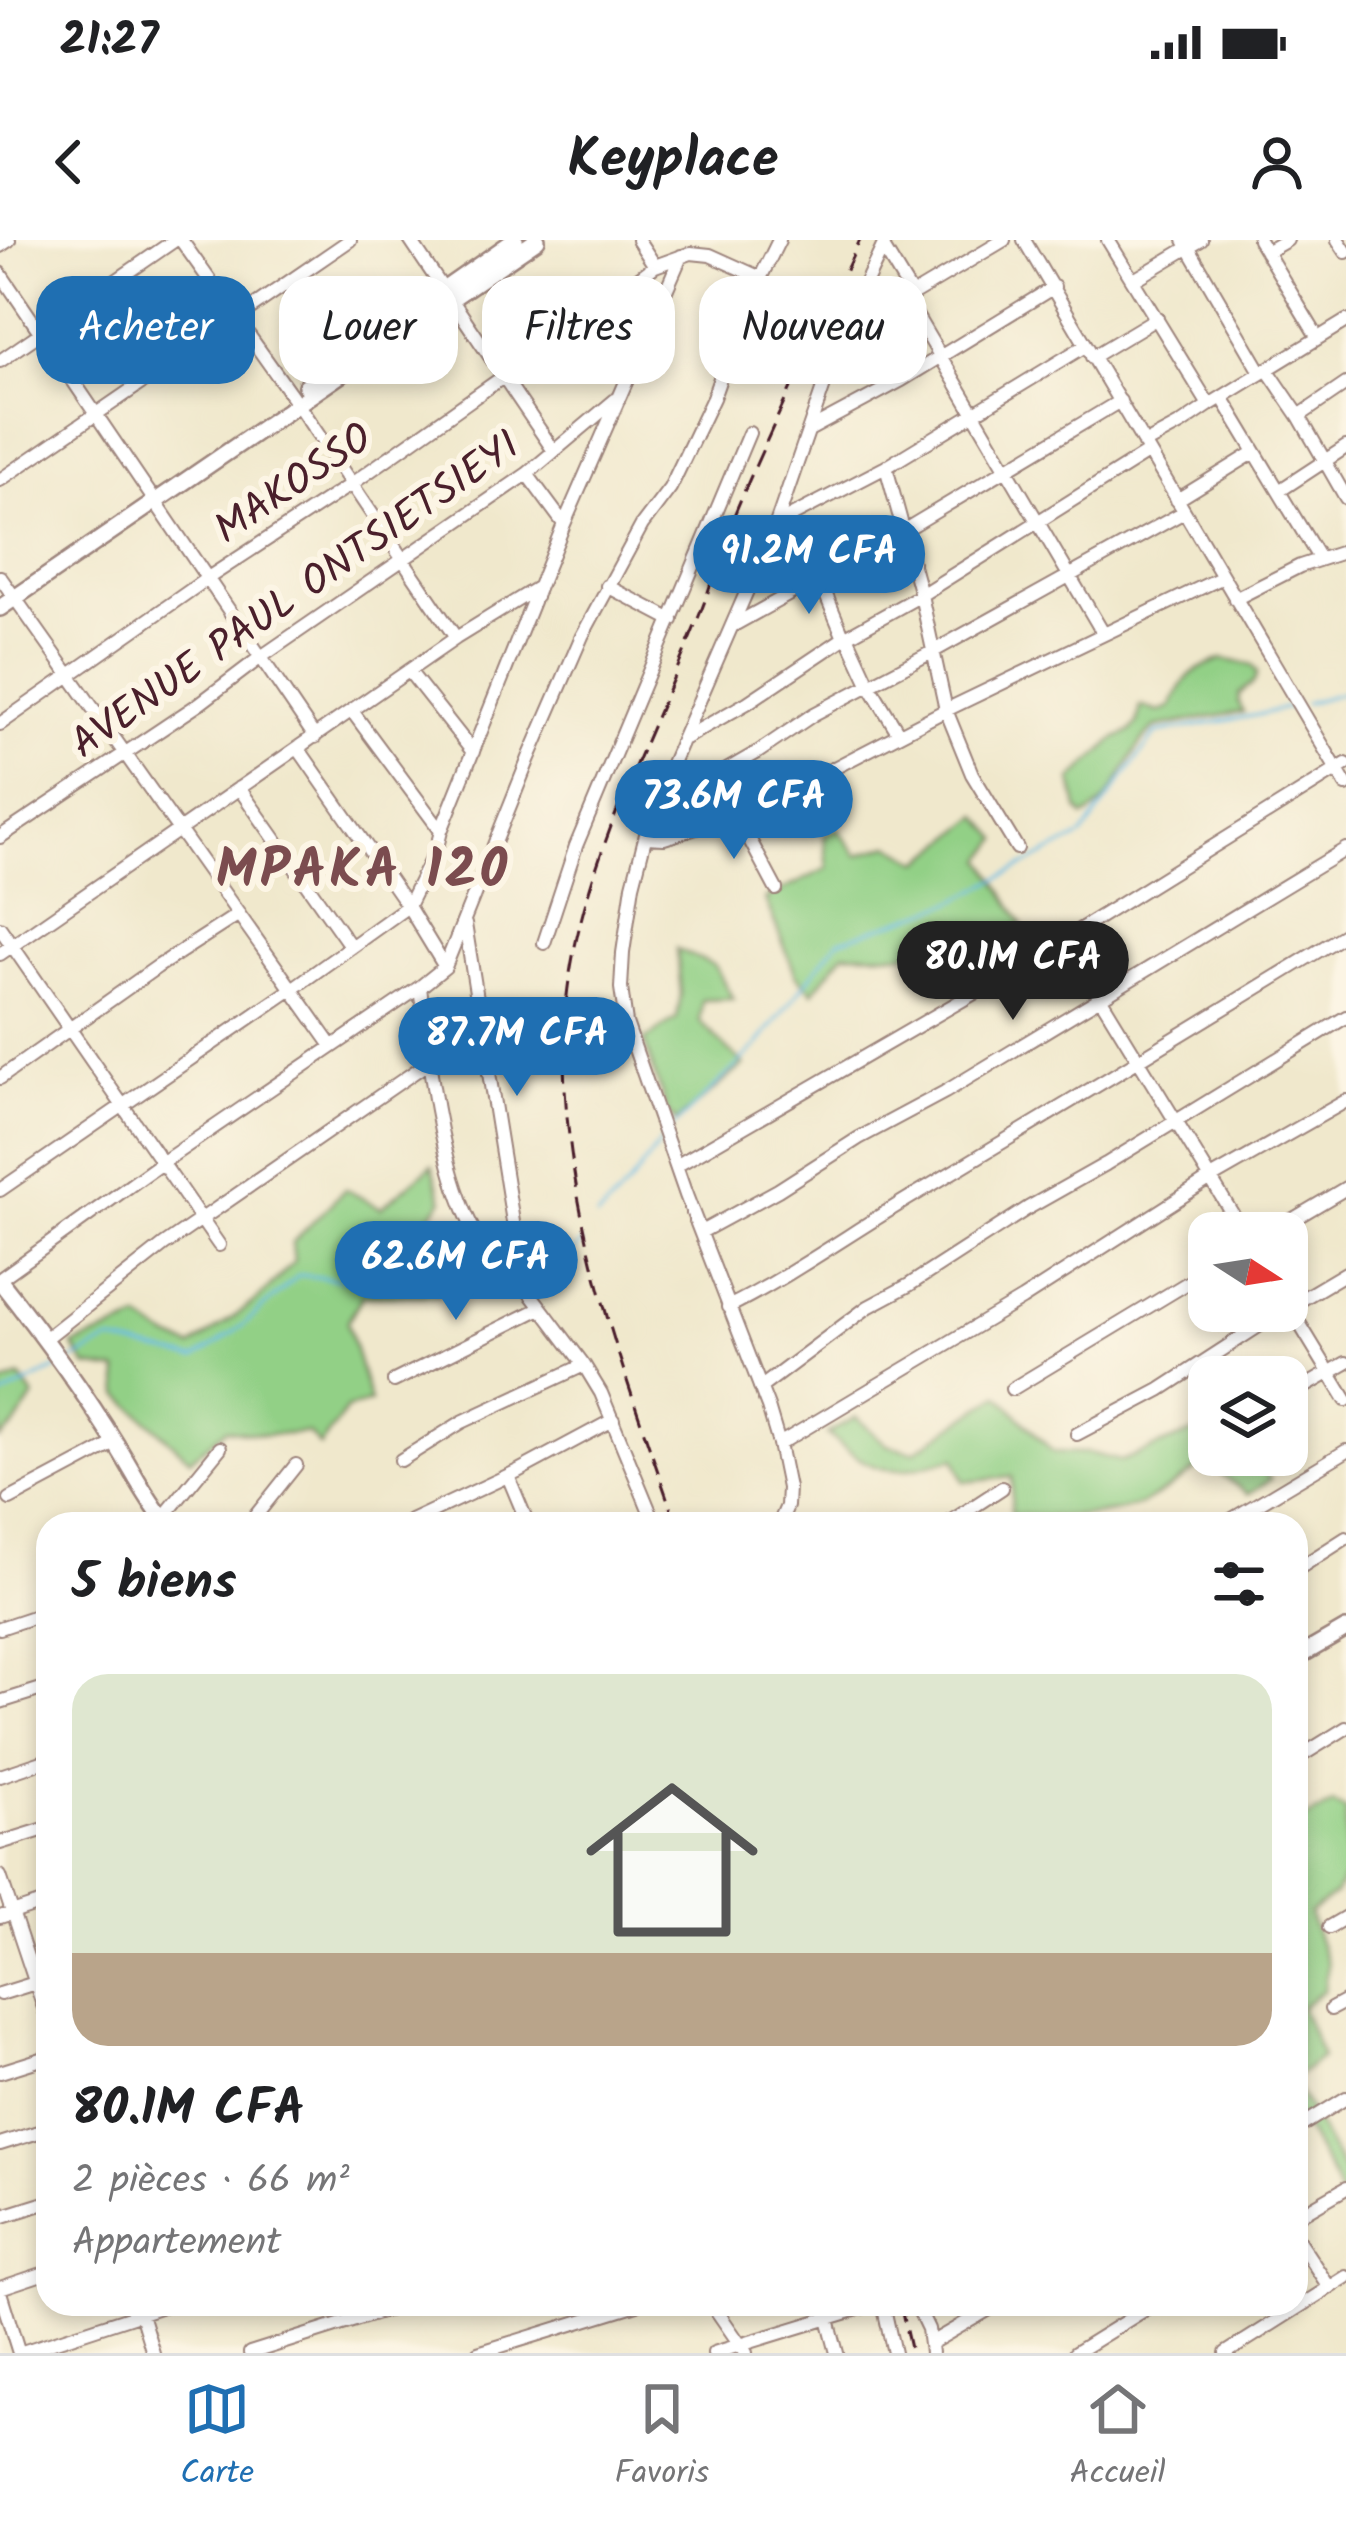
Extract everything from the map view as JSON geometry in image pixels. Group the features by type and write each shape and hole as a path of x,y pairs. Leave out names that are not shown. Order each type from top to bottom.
{"street":[{"path":"0,246 9,240"},
{"path":"125,276 178,240 204,276"},
{"path":"255,304 350,240"},
{"path":"410,240 435,276"},
{"path":"458,285 515,240"},
{"path":"458,287 536,240"},
{"path":"638,240 655,266"},
{"path":"713,240 706,254 756,276"},
{"path":"762,276 779,240"},
{"path":"927,286 1004,240"},
{"path":"1024,240 1235,599 1342,767 1346,784"},
{"path":"1108,240 1156,318 1255,452 1319,558"},
{"path":"1287,240 1263,246 1318,338"},
{"path":"1134,280 1191,243 1264,371 1299,416 1346,498"},
{"path":"885,244 899,276"},
{"path":"870,276 885,244"},
{"name":"MAKOSSO","path":"641,276 681,256 706,254"},
{"path":"0,1190 408,906 437,847 564,524 681,256"},
{"path":"0,273 36,327"},
{"path":"809,430 1054,287"},
{"path":"458,310 482,344"},
{"path":"776,524 886,467 974,412 1156,318"},
{"path":"684,739 1039,521 1215,401 1346,321"},
{"path":"927,332 1103,632"},
{"path":"0,361 36,336"},
{"path":"255,346 457,638"},
{"path":"76,384 315,737"},
{"path":"0,480 140,384"},
{"path":"318,384 4,594 70,675 332,1046"},
{"name":"MAKOSSO","path":"0,724 493,384"},
{"path":"509,384 554,451"},
{"path":"159,1512 45,1339 0,1280 445,967 529,758 607,586 670,488 718,384"},
{"path":"784,1512 788,1487 779,1444 626,1023 621,988 633,885 653,807 776,524 825,384"},
{"path":"1299,416 1346,384"},
{"name":"AVENUE PAUL ONTSIETSIEYI","path":"0,837 200,704 527,474 620,395"},
{"path":"731,627 904,531 1120,401"},
{"path":"544,943 576,845 749,433"},
{"path":"1279,491 1346,447"},
{"path":"653,807 678,798 814,714 1069,574 1180,506 1255,452"},
{"path":"886,467 946,710 972,773 1017,848"},
{"path":"527,474 564,524"},
{"path":"1235,599 1319,558 1346,551"},
{"path":"646,837 664,838 809,781 1222,577"},
{"path":"819,578 870,686 899,734"},
{"path":"607,586 672,620"},
{"path":"6,950 457,638 538,588"},
{"path":"409,671 473,752"},
{"path":"352,711 440,831"},
{"path":"298,748 445,967"},
{"path":"676,1166 1065,940 1342,767"},
{"path":"239,788 351,947"},
{"path":"735,812 776,890"},
{"path":"700,1232 945,1092 1346,849"},
{"path":"0,1078 239,914"},
{"path":"464,923 523,1284 584,1365 613,1420 650,1512"},
{"path":"0,928 6,950 70,1028 219,1245"},
{"path":"728,1307 1346,934"},
{"path":"1065,940 1231,1212"},
{"path":"420,987 442,1133 464,1211 500,1269 523,1284"},
{"path":"760,1388 868,1307 1346,1017"},
{"path":"45,1339 164,1245 429,1062"},
{"path":"779,1444 1022,1299 1210,1178 1346,1101"},
{"path":"1305,1212 1346,1188"},
{"path":"1308,1295 1346,1273"},
{"path":"1012,1390 1188,1283"},
{"path":"394,1382 539,1309"},
{"path":"1078,1434 1160,1390 1248,1332"},
{"path":"1303,1332 1346,1400"},
{"path":"1308,1385 1346,1363"},
{"path":"400,1460 462,1422 584,1365"},
{"path":"430,1512 613,1420"},
{"path":"10,1499 115,1443"},
{"path":"172,1512 220,1448"},
{"path":"1243,1512 1346,1451"},
{"path":"258,1512 296,1465"},
{"path":"508,1476 524,1512"},
{"path":"966,1512 1003,1488"},
{"path":"1308,1562 1346,1538"},
{"path":"0,1628 36,1616"},
{"path":"1308,1651 1346,1629"},
{"path":"0,1702 36,1691"},
{"path":"1308,1752 1346,1728"},
{"path":"0,1776 36,1764"},
{"path":"0,1843 36,1832"},
{"path":"0,1876 6,1915 36,1970"},
{"path":"6,1915 36,1905"},
{"path":"1329,1927 1346,1917"},
{"path":"0,1994 36,1983"},
{"path":"1331,2009 1346,2001"},
{"path":"0,2072 36,2061"},
{"path":"1308,2122 1346,2098"},
{"path":"0,2144 36,2133"},
{"path":"1308,2210 1346,2188"},
{"path":"0,2217 36,2206"},
{"path":"1308,2255 1329,2287"},
{"path":"36,2276 0,2290 19,2353 118,2316"},
{"path":"1308,2300 1346,2277"},
{"path":"141,2316 153,2353"},
{"path":"250,2353 368,2316"},
{"path":"478,2353 598,2316"},
{"path":"720,2316 743,2349"},
{"path":"714,2353 743,2349 815,2316"},
{"path":"827,2316 837,2353"},
{"path":"883,2316 894,2353"},
{"path":"920,2316 932,2348 980,2316"},
{"path":"1075,2353 1135,2316"},
{"path":"1226,2353 1284,2316"}],"green space":[{"path":"1222,659 1252,665 1257,673 1239,694 1243,712 1156,727 1106,800 1084,817 1072,780 1113,740 1131,731 1141,706 1159,712 1170,708 1189,676"},
{"path":"979,816 999,839 984,860 1023,925 906,954 844,953 813,992 796,975 765,899 828,868 824,836 838,829 857,855 890,845 921,862"},
{"path":"677,949 715,966 733,999 702,1000 700,1022 744,1065 676,1122 667,1111 644,1041 677,1018 681,994"},
{"path":"432,1165 443,1200 407,1244 445,1278 438,1295 363,1295 347,1322 370,1402 347,1409 320,1446 308,1433 266,1435 226,1429 190,1459 120,1395 118,1371 86,1366 73,1345 140,1320 192,1347 257,1300 294,1262 292,1243 345,1189 381,1208"},
{"path":"20,1377 34,1396 0,1439 0,1385"},
{"path":"999,1395 1053,1452 1089,1453 1121,1461 1188,1435 1188,1475 1133,1507 1109,1512 1011,1512 1012,1477 964,1482 955,1458 900,1470 874,1466 827,1434 856,1417 887,1445 914,1452"},
{"path":"1224,1476 1271,1479 1248,1494"},
{"path":"1333,1803 1346,1810 1346,1876 1335,1894 1309,1914 1327,1964 1324,1990 1308,2002 1308,1817"},
{"path":"1308,2024 1322,2057 1308,2068"},
{"path":"1308,2108 1346,2176 1346,2213 1308,2134"}],"waterway":[{"path":"1305,703 1346,692"},
{"path":"671,1129 755,1048 838,941 951,903 1082,836 1156,733 1296,705"},
{"path":"597,1218 661,1142"},
{"path":"524,1273 562,1264 582,1243"},
{"path":"71,1361 110,1341 195,1359 241,1327 299,1275 470,1287 509,1277"},
{"path":"0,1398 57,1368"}],"railway":[{"path":"672,1512 618,1352 586,1237 567,1118 567,999 576,942 609,831 704,603 735,513 860,240"},
{"path":"903,2316 911,2353"}],"district":[{"name":"MPAKA 120","path":"363,868"}]}
